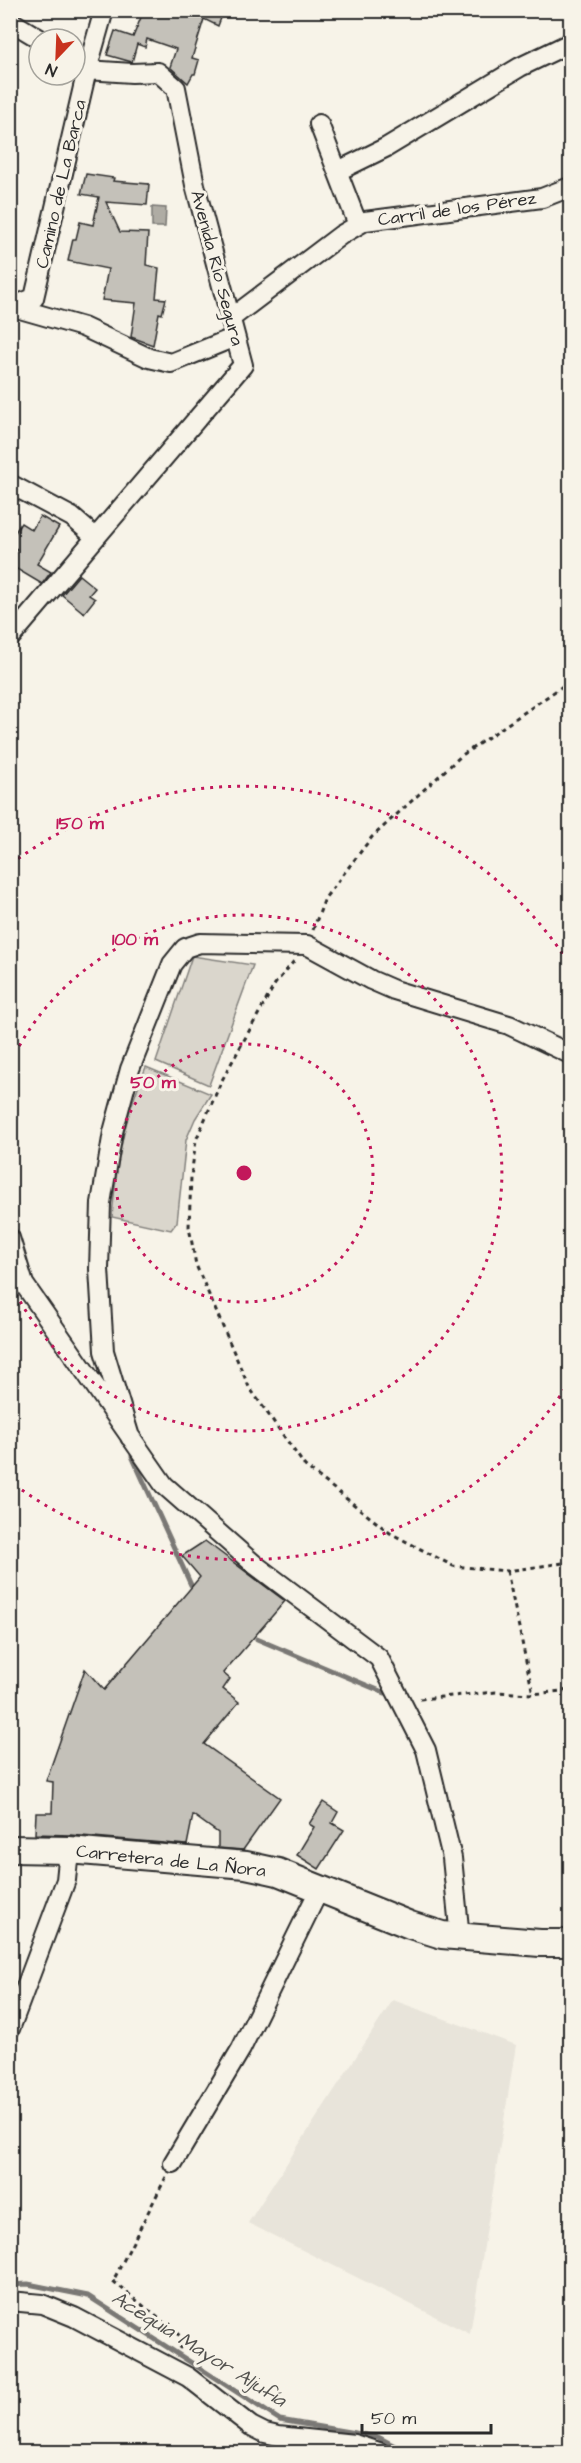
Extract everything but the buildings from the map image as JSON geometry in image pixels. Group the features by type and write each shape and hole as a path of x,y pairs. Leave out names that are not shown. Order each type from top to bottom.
{"main road":[{"name":"Carretera de La Ñora","path":"10,1849 69,1850 246,1866 278,1872 410,1925 460,1938 570,1943"}],"street":[{"name":"Camino de La Barca","path":"87,51 104,10"},
{"path":"10,21 27,31"},
{"path":"338,171 387,147 520,67 570,43"},
{"name":"Avenida Río Segura","path":"10,638 243,365 195,185 176,88 158,72 132,73 87,67"},
{"name":"Camino de La Barca","path":"12,307 34,298 77,87"},
{"path":"320,124 358,225"},
{"name":"Carril de los Pérez","path":"230,319 341,235 365,221 542,198 570,187"},
{"path":"12,307 83,327 149,358 171,363 235,337"},
{"path":"10,483 72,517 95,537"},
{"path":"130,1437 104,1350 99,1269 101,1203 113,1132 130,1069 172,964 185,948 200,943 307,945 394,990 508,1025 570,1054"},
{"path":"10,1238 24,1284 164,1485 254,1564 379,1658 426,1750 452,1858 460,1938"},
{"path":"10,2029 66,1880 69,1850"},
{"path":"173,2163 241,2049 320,1888"},
{"path":"10,2301 42,2304 74,2317 188,2377 244,2421 265,2433 354,2444 379,2452"}],"path":[{"path":"570,681 461,756 372,837 326,898 307,945 275,984 221,1082 196,1140 189,1227 196,1265 249,1388 305,1466 390,1533 453,1566 507,1571 570,1562"},
{"path":"507,1571 533,1694"},
{"path":"401,1701 496,1692 533,1694 570,1690"},
{"path":"173,2163 113,2281 185,2340"}],"shaded area":[{"path":"152,207 166,208 165,227 152,227"},
{"path":"192,956 253,965 209,1085 156,1062"},
{"path":"146,1067 211,1094 195,1119 186,1140 177,1222 171,1230 112,1217 122,1140"},
{"path":"393,2000 516,2045 470,2334 248,2223"}],"waterway":[{"path":"132,1456 191,1585"},
{"path":"257,1639 385,1693"},
{"name":"Acequia Mayor Aljufía","path":"10,2285 28,2284 88,2296 280,2420 378,2437 406,2452"}]}
